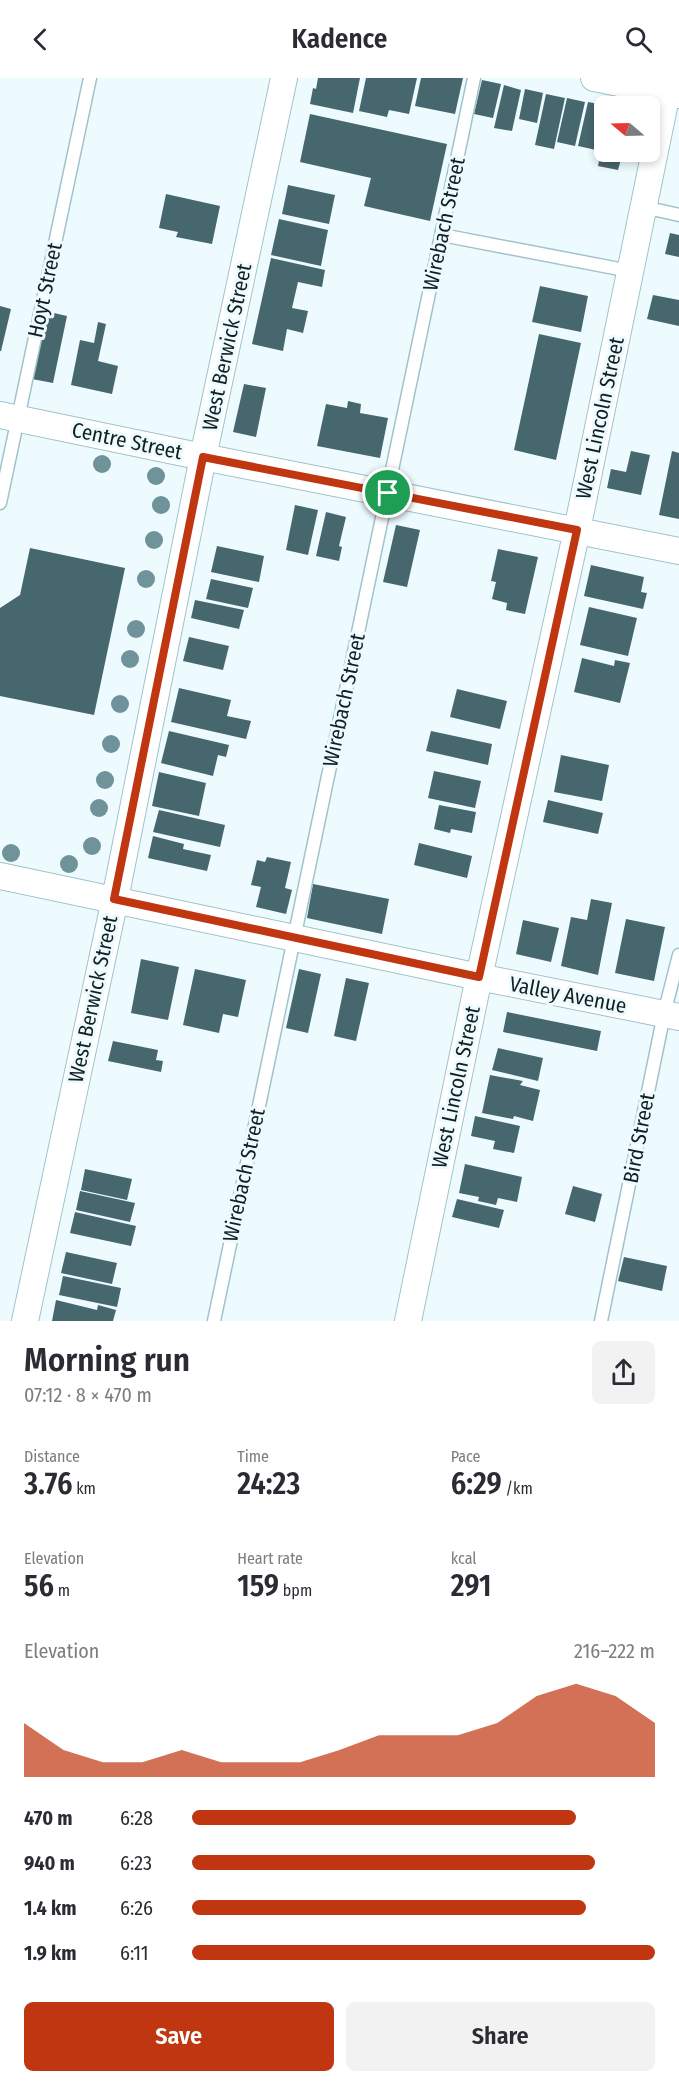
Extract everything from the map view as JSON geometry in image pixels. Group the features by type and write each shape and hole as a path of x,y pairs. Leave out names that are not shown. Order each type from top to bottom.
{"street":[{"name":"West Berwick Street","path":"25,1321 114,899 203,457 284,78"},
{"path":"594,78 672,89"},
{"name":"West Lincoln Street","path":"408,1321 479,977 577,530 643,207 672,89"},
{"name":"Centre Street","path":"9,417 679,551"},
{"name":"Valley Avenue","path":"0,876 479,977 672,1015"}],"lane":[{"name":"Hoyt Street","path":"0,503 9,417 90,78"},
{"name":"Wirebach Street","path":"214,1321 474,78"},
{"path":"643,207 679,215"},
{"path":"442,235 630,271"},
{"name":"Bird Street","path":"602,1321 672,1015 679,955"}],"building":[{"path":"318,78 360,78 353,113 310,104 313,88 316,89"},
{"path":"366,78 417,78 409,114 389,110 387,117 359,111"},
{"path":"421,78 463,78 455,114 415,106"},
{"path":"482,80 501,84 493,118 474,114"},
{"path":"504,85 521,90 512,131 494,128"},
{"path":"525,89 543,93 537,123 519,119"},
{"path":"546,94 565,98 554,149 535,145"},
{"path":"567,98 585,102 575,146 557,142"},
{"path":"588,102 594,103 594,150 578,146"},
{"path":"310,114 447,144 430,221 364,206 371,178 300,162"},
{"path":"599,162 620,162 618,170 598,166"},
{"path":"288,185 335,195 329,224 282,214"},
{"path":"166,194 220,206 212,244 176,237 178,232 159,228"},
{"path":"279,219 328,230 321,266 271,255"},
{"path":"670,233 679,235 679,257 665,254"},
{"path":"271,258 325,270 322,287 298,282 292,308 308,311 303,333 287,329 283,351 252,344"},
{"path":"540,286 588,296 581,332 532,322"},
{"path":"653,295 679,300 679,326 647,319"},
{"path":"0,306 11,309 1,351 0,351"},
{"path":"45,311 67,316 53,383 32,379"},
{"path":"98,322 106,324 98,361 118,366 112,394 71,385 80,340 94,343"},
{"path":"539,334 581,343 556,460 514,450"},
{"path":"244,384 266,388 256,437 233,432"},
{"path":"348,401 361,404 360,413 388,418 380,458 317,446 326,404 347,408"},
{"path":"631,451 650,455 641,495 607,488 611,469 626,472"},
{"path":"672,451 679,453 679,519 659,515"},
{"path":"295,505 318,510 308,555 286,550"},
{"path":"326,512 346,517 339,546 342,547 339,561 316,556"},
{"path":"396,525 420,530 407,587 383,582"},
{"path":"217,546 264,556 259,582 211,572"},
{"path":"30,548 125,568 94,715 0,696 0,608 20,595"},
{"path":"498,549 538,557 525,614 506,610 507,603 492,599 496,582 491,581"},
{"path":"591,565 644,577 641,592 647,593 643,609 584,596"},
{"path":"211,579 253,588 248,608 206,599"},
{"path":"195,600 244,610 239,629 191,618"},
{"path":"589,607 637,618 628,656 580,645"},
{"path":"189,637 229,646 223,670 183,661"},
{"path":"582,658 614,666 615,660 630,663 620,703 574,692"},
{"path":"179,688 231,700 227,716 251,721 246,739 171,722"},
{"path":"457,689 507,701 500,729 450,717"},
{"path":"169,731 229,745 226,757 218,755 213,776 161,763"},
{"path":"431,731 492,744 488,765 426,751"},
{"path":"561,755 609,765 602,801 554,792"},
{"path":"434,771 481,781 475,808 428,798"},
{"path":"159,772 206,783 199,816 152,806"},
{"path":"548,800 603,813 598,834 543,822"},
{"path":"439,805 476,812 472,833 451,829 450,833 434,829"},
{"path":"159,810 225,825 220,847 153,832"},
{"path":"153,836 184,844 183,849 211,855 207,871 148,858"},
{"path":"419,843 472,856 467,878 414,865"},
{"path":"267,857 291,862 285,888 292,890 286,914 256,907 261,887 251,885 257,860 265,862"},
{"path":"313,884 389,899 382,934 307,918"},
{"path":"591,899 612,903 598,975 561,966 571,917 587,920"},
{"path":"626,919 665,927 654,981 615,973"},
{"path":"523,920 559,928 551,962 516,954"},
{"path":"141,959 179,967 168,1020 131,1013"},
{"path":"195,969 246,980 238,1017 223,1014 219,1033 183,1025"},
{"path":"299,969 321,974 308,1033 286,1028"},
{"path":"346,978 369,983 356,1041 334,1036"},
{"path":"507,1012 601,1031 597,1051 503,1032"},
{"path":"113,1041 158,1050 156,1060 163,1061 161,1072 108,1061"},
{"path":"498,1048 543,1058 538,1081 492,1070"},
{"path":"490,1075 523,1081 520,1085 540,1090 533,1121 514,1116 513,1119 482,1113"},
{"path":"475,1116 520,1126 514,1153 493,1149 495,1141 471,1136"},
{"path":"465,1164 522,1177 517,1202 498,1198 496,1205 478,1201 479,1197 459,1193"},
{"path":"85,1169 132,1179 127,1200 81,1190"},
{"path":"573,1186 602,1194 595,1222 565,1214"},
{"path":"80,1191 135,1203 130,1222 76,1210"},
{"path":"457,1199 504,1210 499,1228 452,1217"},
{"path":"75,1212 136,1226 131,1246 70,1233"},
{"path":"66,1252 117,1263 112,1284 61,1273"},
{"path":"624,1257 667,1266 662,1291 618,1281"},
{"path":"63,1276 121,1288 117,1307 59,1295"},
{"path":"56,1300 97,1310 98,1305 116,1310 113,1321 52,1321"}],"route":[{"path":"203,457 388,493 577,530 479,977 114,899 203,457"}]}
